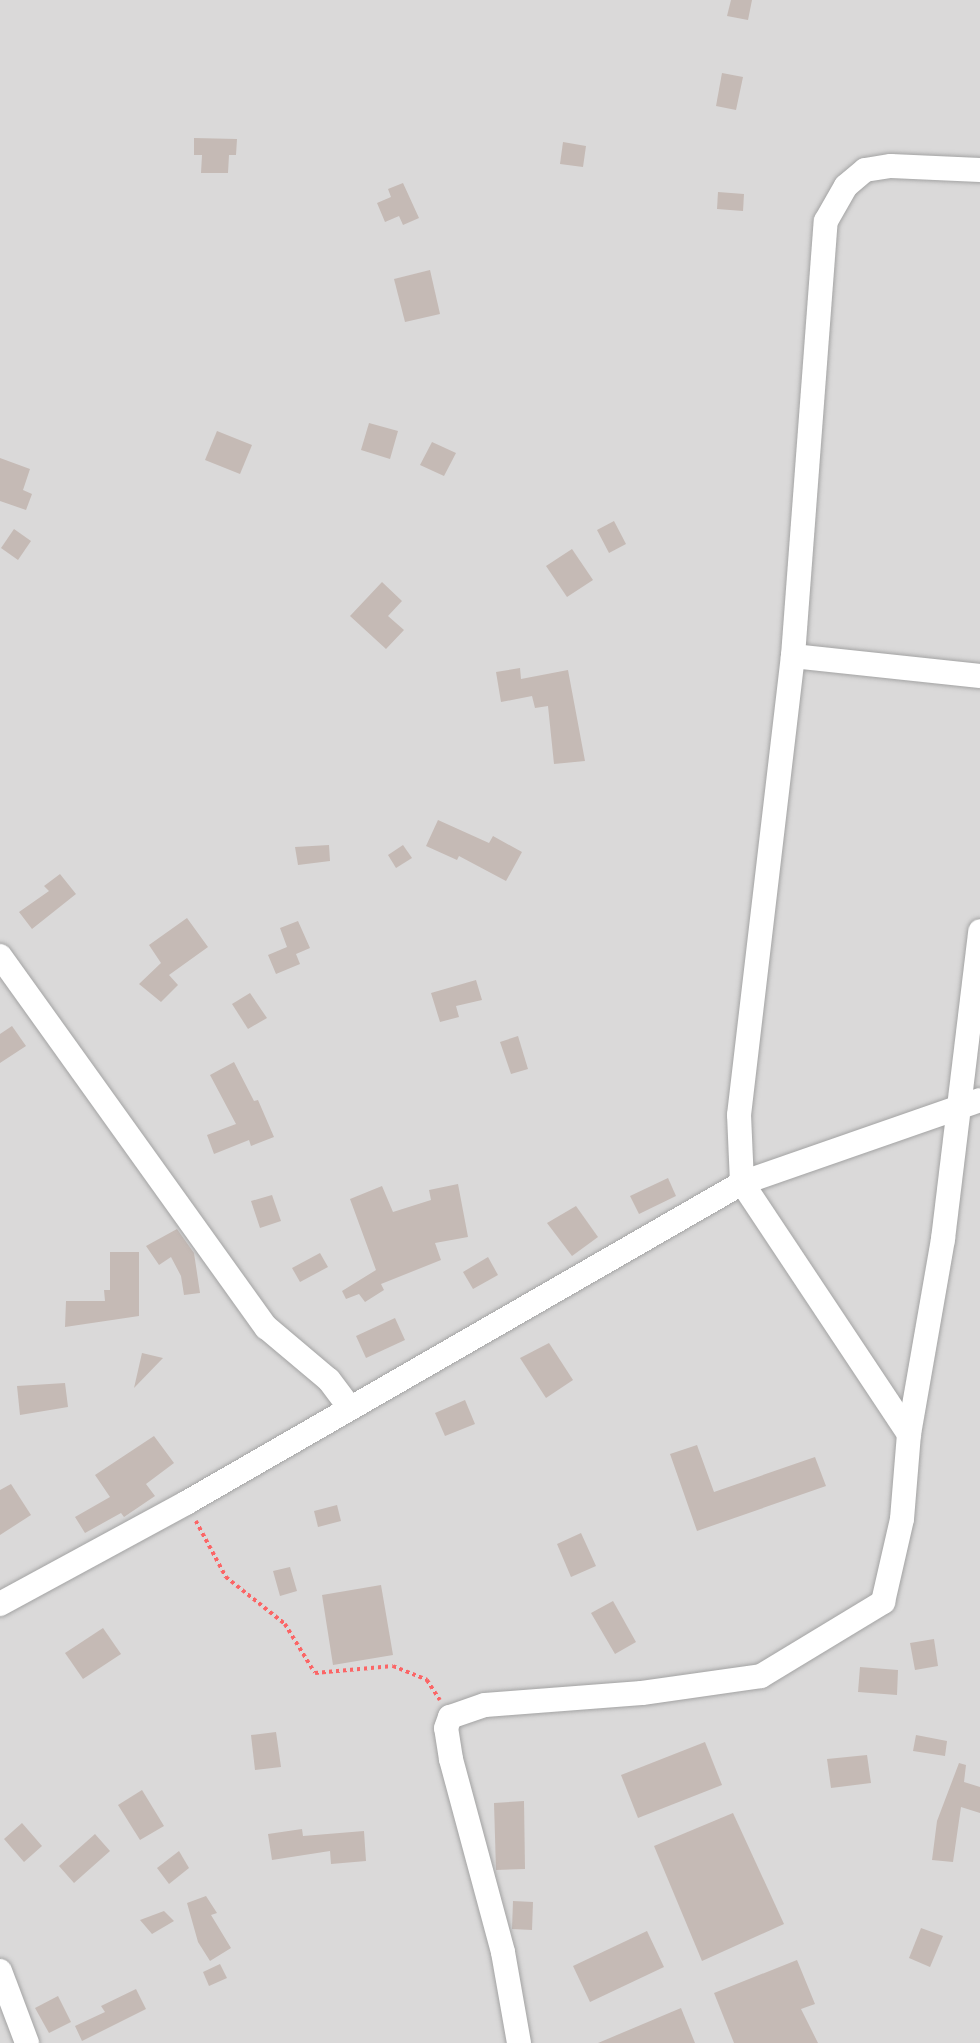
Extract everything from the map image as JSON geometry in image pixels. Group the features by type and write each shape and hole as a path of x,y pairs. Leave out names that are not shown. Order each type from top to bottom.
{"street":[{"path":"909,1434 743,1183 739,1115 793,656 818,368 818,280 831,205 865,170 891,166 980,170"},
{"path":"793,656 980,676"},
{"path":"519,2043 503,1952 452,1759 446,1728 450,1717 485,1704 642,1693 761,1676 883,1602 902,1520 909,1434 969,1103 980,930"},
{"path":"0,956 265,1327 328,1380 349,1407"},
{"path":"0,1604 186,1503 743,1183 969,1103"},
{"path":"0,1971 27,2043"}],"path":[{"path":"186,1503 226,1577 285,1624 315,1673 393,1666 427,1680 450,1717"}],"shaded area":[{"path":"0,0 980,0 980,2043 0,2043"}],"building":[{"path":"731,0 752,0 748,20 727,16"},
{"path":"722,73 743,77 736,110 716,106"},
{"path":"194,138 237,139 236,155 229,155 228,173 201,173 202,155 194,155"},
{"path":"563,142 586,146 583,167 560,164"},
{"path":"403,183 419,218 403,225 399,216 385,222 377,203 391,197 388,189"},
{"path":"718,192 744,194 743,211 717,209"},
{"path":"430,270 440,314 405,322 394,279"},
{"path":"369,423 398,431 390,459 361,450"},
{"path":"217,431 252,445 240,474 205,460"},
{"path":"432,442 456,453 444,476 420,465"},
{"path":"0,458 30,469 23,490 32,494 26,510 0,501"},
{"path":"614,521 626,544 609,553 597,530"},
{"path":"14,529 31,541 18,560 1,548"},
{"path":"572,549 593,580 567,597 546,566"},
{"path":"382,582 402,601 388,616 404,630 386,649 350,616"},
{"path":"520,668 521,679 568,670 585,761 554,764 548,706 535,708 532,696 501,702 496,672"},
{"path":"438,820 489,843 493,836 522,852 506,881 459,856 457,860 426,846"},
{"path":"329,845 330,861 298,865 295,847"},
{"path":"403,845 412,858 396,868 388,855"},
{"path":"60,874 76,894 32,929 19,912 49,891 44,886"},
{"path":"187,918 208,947 169,975 178,985 161,1002 139,984 161,963 149,945"},
{"path":"298,921 310,948 296,954 300,964 276,974 268,955 287,947 280,928"},
{"path":"476,980 482,1000 456,1006 459,1017 440,1022 431,993"},
{"path":"250,993 267,1018 248,1029 232,1004"},
{"path":"12,1026 26,1046 0,1063 0,1034"},
{"path":"518,1036 528,1069 511,1074 500,1042"},
{"path":"234,1062 254,1101 258,1100 274,1137 251,1146 249,1140 214,1154 207,1135 236,1124 210,1075"},
{"path":"668,1178 676,1196 639,1214 630,1196"},
{"path":"458,1184 468,1237 435,1243 441,1260 381,1284 384,1290 365,1302 359,1294 346,1299 342,1291 376,1270 350,1199 382,1186 393,1212 431,1200 429,1190"},
{"path":"272,1195 281,1221 260,1228 251,1201"},
{"path":"576,1206 598,1237 572,1256 547,1223"},
{"path":"177,1229 194,1253 200,1293 184,1295 181,1276 171,1257 159,1265 146,1246"},
{"path":"110,1252 139,1252 139,1316 65,1327 66,1301 105,1301 104,1290 110,1290"},
{"path":"320,1253 328,1267 300,1282 292,1268"},
{"path":"488,1257 498,1275 473,1289 463,1272"},
{"path":"395,1318 405,1340 366,1358 356,1336"},
{"path":"549,1343 573,1380 546,1398 520,1358"},
{"path":"142,1353 163,1358 134,1388"},
{"path":"65,1383 68,1407 20,1415 17,1386"},
{"path":"465,1400 475,1424 445,1436 435,1413"},
{"path":"154,1436 174,1463 146,1484 155,1496 124,1517 121,1513 85,1533 75,1517 110,1497 95,1475"},
{"path":"697,1445 714,1492 815,1457 826,1486 697,1531 670,1454"},
{"path":"11,1484 31,1515 0,1535 0,1490"},
{"path":"337,1505 341,1521 318,1527 314,1511"},
{"path":"581,1533 596,1566 571,1577 557,1544"},
{"path":"290,1567 297,1591 280,1596 273,1571"},
{"path":"381,1585 393,1655 333,1665 322,1595"},
{"path":"613,1601 636,1642 615,1654 591,1613"},
{"path":"103,1628 121,1654 83,1679 65,1653"},
{"path":"934,1639 938,1666 915,1670 910,1643"},
{"path":"860,1667 898,1670 897,1695 858,1692"},
{"path":"276,1732 281,1767 255,1770 251,1735"},
{"path":"916,1735 947,1741 945,1756 913,1751"},
{"path":"705,1742 722,1785 638,1818 621,1775"},
{"path":"867,1755 871,1783 831,1788 827,1759"},
{"path":"959,1763 966,1765 964,1782 980,1787 980,1813 961,1807 953,1862 932,1860 937,1821"},
{"path":"142,1790 164,1826 140,1840 118,1805"},
{"path":"524,1801 525,1869 496,1870 494,1803"},
{"path":"733,1813 784,1924 702,1961 654,1846"},
{"path":"22,1823 42,1846 24,1862 4,1839"},
{"path":"302,1829 303,1836 364,1831 366,1861 331,1864 330,1851 272,1860 268,1834"},
{"path":"95,1834 110,1851 74,1883 59,1866"},
{"path":"179,1851 189,1868 169,1884 157,1868"},
{"path":"206,1896 217,1913 211,1915 231,1948 210,1961 198,1942 187,1903"},
{"path":"513,1901 533,1902 532,1930 512,1929"},
{"path":"164,1911 174,1921 152,1934 140,1920"},
{"path":"921,1928 943,1936 930,1967 909,1958"},
{"path":"647,1931 664,1967 590,2002 573,1966"},
{"path":"797,1960 815,2004 801,2009 818,2043 734,2043 714,1993"},
{"path":"220,1964 227,1978 209,1986 203,1972"},
{"path":"136,1989 146,2009 82,2041 75,2026 105,2012 101,2006"},
{"path":"58,1996 71,2022 49,2033 35,2008"},
{"path":"681,2008 695,2043 598,2043"}]}
